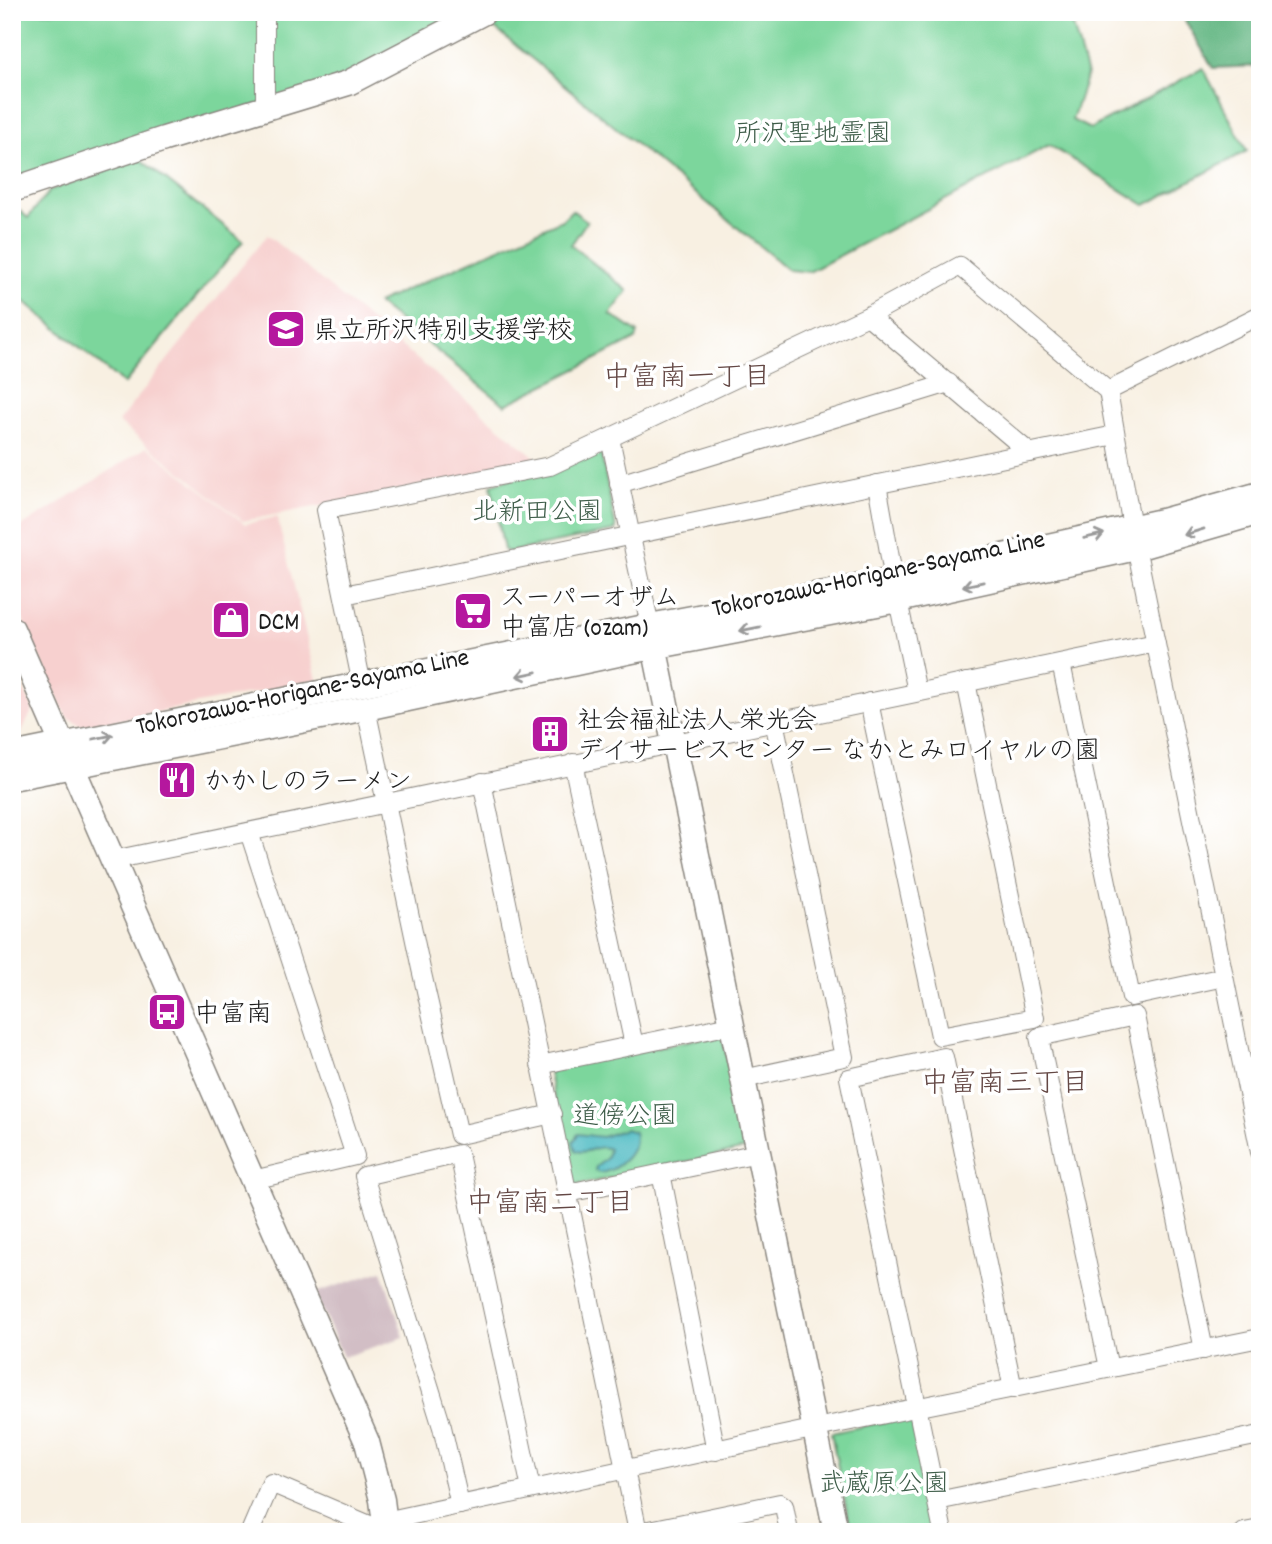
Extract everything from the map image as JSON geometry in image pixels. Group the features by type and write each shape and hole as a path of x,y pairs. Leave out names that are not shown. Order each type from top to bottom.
{"street":[{"path":"265,12 265,109"},
{"path":"12,190 164,139 348,83 484,12"},
{"path":"552,1114 459,1135 421,969 326,510 550,466 868,316 960,266 1108,391 1134,538 1260,1152"},
{"path":"1108,391 1260,315"},
{"path":"868,316 1030,453"},
{"path":"619,484 948,383"},
{"path":"344,594 1115,435"},
{"path":"610,438 836,1532"},
{"path":"877,484 917,692"},
{"name":"Tokorozawa-Horigane-Sayama Line","path":"1134,538 1162,522 1260,494"},
{"name":"Tokorozawa-Horigane-Sayama Line","path":"12,778 69,755 896,590 1260,512"},
{"path":"12,629 367,1442 377,1474 386,1528"},
{"path":"113,860 1156,643"},
{"path":"1061,663 1131,997 1224,977"},
{"path":"869,702 940,1036 1035,1017 966,682"},
{"path":"743,1079 844,1057 774,721"},
{"name":"Tokorozawa-Horigane-Sayama Line","path":"12,755 69,755"},
{"path":"573,763 634,1045"},
{"path":"482,782 639,1532 780,1503 784,1506 789,1532"},
{"path":"249,832 355,1156 253,1180"},
{"path":"1109,1368 1039,1037 1135,1016 1204,1350"},
{"path":"540,1065 731,1025"},
{"path":"943,1532 849,1078 944,1057 1013,1389"},
{"path":"568,1193 758,1153"},
{"path":"460,1505 442,1427 364,1175 459,1154 531,1489"},
{"path":"661,1173 716,1451"},
{"path":"250,1532 271,1483 386,1528 460,1505 531,1489 1260,1338"},
{"path":"937,1501 1260,1435"},
{"path":"1244,1532 1260,1529"}],"shaded area":[{"name":"県立所沢特別支援学校","path":"267,235 535,457 536,463 243,521 118,422"},
{"path":"147,447 245,524 277,517 317,680 83,727 66,716 12,596 12,533"},
{"path":"12,667 33,709 19,737 12,740"},
{"path":"382,1271 404,1337 343,1357 315,1293"}],"green space":[{"path":"12,12 470,12 362,73 12,181"},
{"name":"所沢聖地霊園","path":"475,12 1069,12 1087,75 1072,120 1090,129 1203,68 1247,151 1145,205 1049,145 809,272 789,270"},
{"path":"1180,12 1260,12 1260,66 1213,68"},
{"path":"140,159 243,241 124,384 12,291 12,221 20,211 28,218 50,190"},
{"path":"572,210 587,221 571,245 628,291 610,314 638,333 636,339 505,405 377,303 562,220"},
{"name":"北新田公園","path":"596,450 601,453 616,529 509,552 504,550 491,485"},
{"name":"道傍公園","path":"722,1034 746,1149 578,1185 572,1182 549,1074 552,1068"},
{"name":"武蔵原公園","path":"911,1416 937,1532 851,1532 831,1433"}],"water":[{"path":"625,1129 634,1132 633,1147 625,1159 613,1169 599,1173 595,1170 607,1158 609,1149 601,1147 585,1152 576,1151 573,1142 578,1134 602,1137"}],"place":[{"name":"県立所沢特別支援学校","path":"286,329"},
{"name":"スーパーオザム 中富店 (ozam)","path":"473,611"},
{"name":"DCM","path":"231,620"},
{"name":"社会福祉法人 栄光会 デイサービスセンター なかとみロイヤルの園","path":"550,734"},
{"name":"かかしのラーメン","path":"177,780"},
{"name":"中富南","path":"167,1012"}],"district":[{"name":"中富南一丁目","path":"687,375"},
{"name":"中富南三丁目","path":"1005,1081"},
{"name":"中富南二丁目","path":"550,1201"}]}
